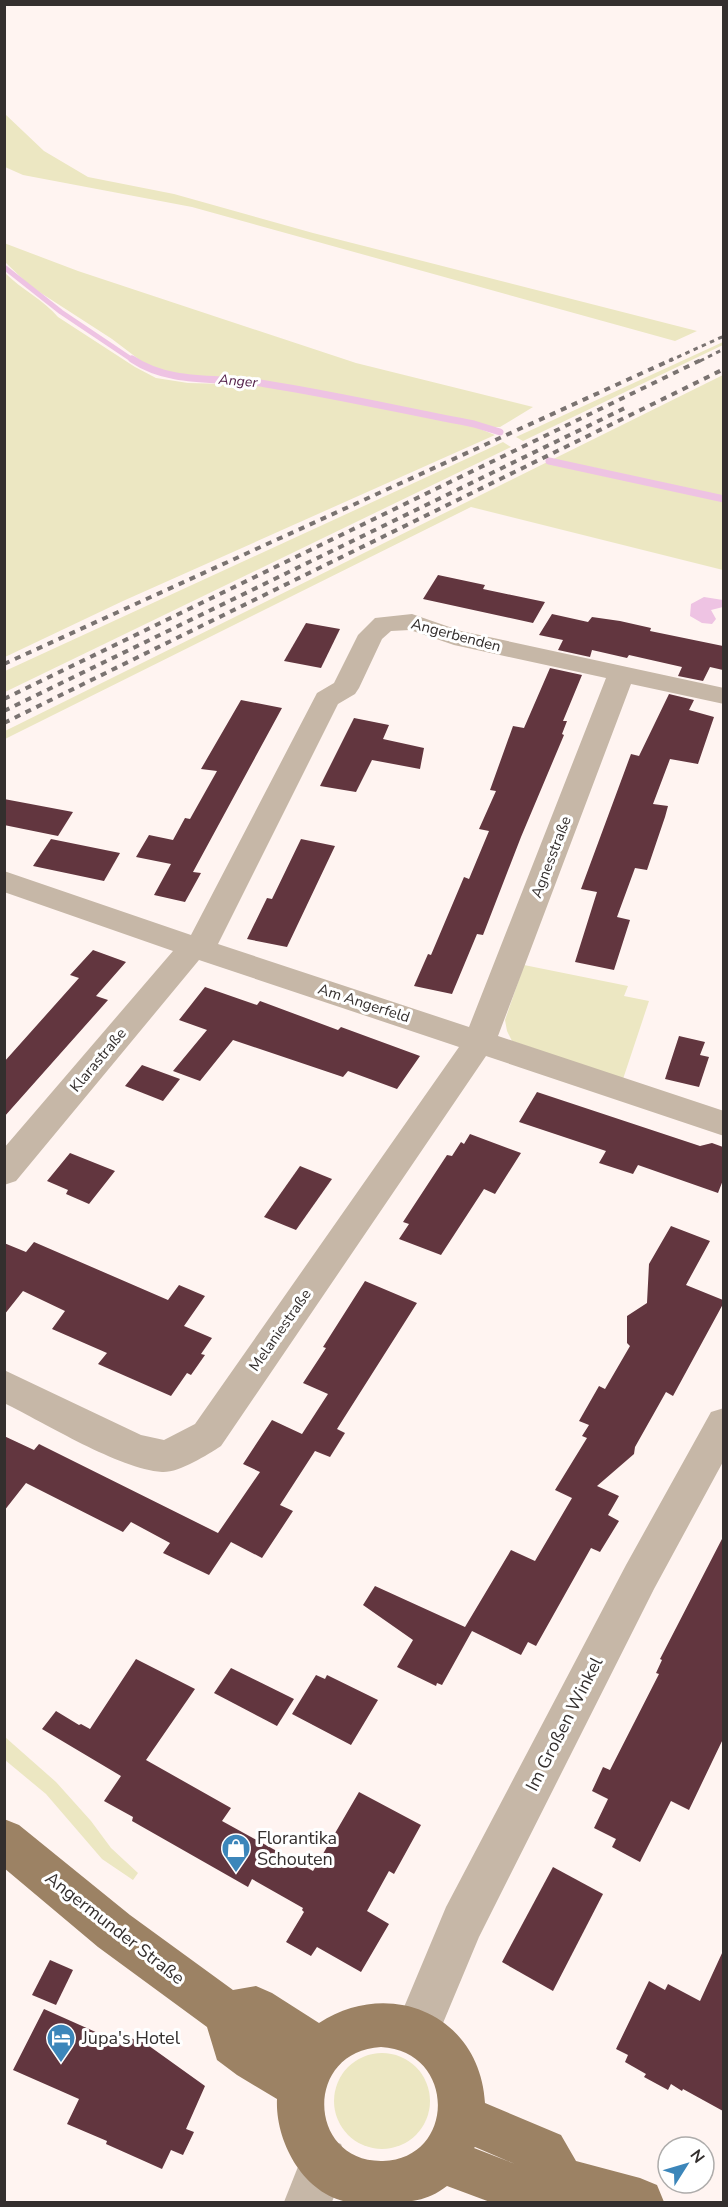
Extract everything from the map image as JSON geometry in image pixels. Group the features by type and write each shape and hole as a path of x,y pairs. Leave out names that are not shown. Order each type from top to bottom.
{"main road":[{"name":"Angermunder Straße","path":"4,1840 114,1931 227,2014 233,2044 253,2059 312,2070"},
{"path":"383,2022 417,2031 433,2043 450,2067 460,2095 456,2132 441,2160 428,2171 405,2183 380,2187 338,2188 308,2134 303,2120 312,2070 333,2038 365,2024 383,2022"},
{"path":"459,2116 544,2152 561,2181"},
{"path":"441,2160 531,2194 561,2181 640,2202"}],"street":[{"name":"Angerbenden","path":"196,949 327,699 345,688 371,635 384,624 411,622 454,638 723,696"},
{"name":"Agnesstraße","path":"480,1041 622,673"},
{"name":"Am Angerfeld","path":"4,881 196,949 480,1041 723,1124"},
{"name":"Klarastraße","path":"4,1172 196,949"},
{"name":"Melaniestraße","path":"4,1385 134,1450 164,1456 184,1449 208,1435 480,1041"},
{"name":"Im Großen Winkel","path":"417,2031 462,1923 723,1423"}],"shaded area":[{"path":"5,114 44,151 88,177 174,194 313,233 697,331 675,341 192,207 23,175 5,167"},
{"path":"4,243 78,271 356,363 533,407 500,427 491,427 277,383 162,372 145,364 112,339 30,286 5,262"},
{"path":"5,273 58,317 156,378 188,383 264,385 473,426 495,435 123,601 5,657"},
{"path":"723,342 723,345 523,441 516,437"},
{"path":"723,375 723,497 591,467 585,471 723,501 723,570 471,507 5,739 5,731"},
{"path":"503,442 511,447 5,692 5,671"},
{"path":"704,597 723,600 723,607 711,610 716,619 712,624 702,623 690,616 691,604"},
{"path":"524,965 628,986 624,996 649,1001 623,1079 512,1041 505,1020"},
{"path":"5,1737 56,1782 91,1821 111,1848 138,1873 133,1880 102,1859 46,1794 5,1760"},
{"path":"382,2053 400,2057 416,2067 426,2083 430,2101 426,2119 416,2135 400,2145 382,2149 364,2145 348,2135 338,2119 334,2101 338,2083 348,2067 364,2057"}],"building":[{"path":"438,575 485,585 483,589 545,602 533,623 423,599"},
{"path":"552,614 588,622 592,617 620,621 651,628 650,631 723,646 723,670 710,667 703,681 678,676 682,667 629,655 627,658 592,650 590,657 558,650 563,640 539,635"},
{"path":"306,623 340,629 321,668 284,661"},
{"path":"550,668 582,675 563,721 567,721 562,734 564,735 483,935 477,934 452,994 414,986 428,954 431,955 464,877 469,879 489,831 479,829 496,791 490,790 513,726 524,728"},
{"path":"669,694 694,700 689,710 714,717 698,764 670,759 653,804 668,806 665,817 647,870 635,868 617,917 630,920 614,970 575,962 597,892 581,889 631,754 639,756"},
{"path":"241,700 282,708 193,872 201,873 185,902 154,895 171,864 136,857 149,835 173,840 185,818 190,819 217,771 201,769"},
{"path":"354,718 389,725 383,739 424,748 420,769 372,760 356,792 320,786"},
{"path":"4,799 73,812 58,836 4,825"},
{"path":"51,839 120,853 104,881 33,866"},
{"path":"301,839 335,846 287,947 247,939 267,898 272,899"},
{"path":"93,950 126,962 96,996 108,1000 4,1117 4,1062 79,978 70,975"},
{"path":"205,987 257,1005 260,1001 338,1030 341,1027 420,1056 397,1089 348,1071 343,1077 233,1040 200,1081 173,1071 207,1030 179,1020"},
{"path":"679,1036 705,1042 700,1055 709,1057 699,1087 665,1079"},
{"path":"142,1065 180,1079 163,1101 125,1086"},
{"path":"537,1092 700,1146 712,1143 723,1147 723,1180 718,1193 638,1165 633,1174 599,1163 606,1151 519,1122"},
{"path":"470,1134 521,1153 495,1194 484,1189 441,1255 399,1239 409,1224 403,1222 447,1155 452,1156 461,1142 464,1144"},
{"path":"70,1153 115,1171 89,1204 66,1194 68,1190 47,1181"},
{"path":"300,1166 332,1179 296,1230 264,1217"},
{"path":"671,1226 710,1241 686,1285 723,1300 723,1304 673,1396 666,1392 635,1447 634,1454 597,1486 619,1496 608,1515 619,1521 600,1552 591,1548 536,1646 528,1642 521,1655 472,1631 442,1685 437,1683 436,1686 397,1667 413,1640 363,1605 375,1586 465,1627 511,1550 535,1561 572,1498 555,1490 587,1438 582,1436 589,1425 579,1421 599,1386 605,1389 630,1346 627,1343 627,1316 647,1303 649,1264"},
{"path":"34,1242 168,1300 179,1285 205,1296 184,1326 212,1338 201,1354 205,1355 191,1375 187,1373 171,1396 98,1364 107,1353 52,1329 65,1311 23,1291 4,1315 4,1243 26,1252"},
{"path":"365,1281 417,1303 337,1429 345,1433 330,1457 315,1451 280,1505 293,1511 262,1558 231,1542 209,1575 163,1553 170,1543 131,1522 123,1532 26,1483 4,1511 4,1436 34,1450 39,1444 218,1533 260,1472 243,1464 272,1420 302,1434 328,1394 303,1383"},
{"path":"723,1537 723,1739 689,1810 671,1801 640,1862 612,1847 616,1839 594,1828 608,1799 592,1791 603,1767 610,1770 659,1674 656,1673 662,1660 660,1659"},
{"path":"136,1659 195,1689 146,1760 231,1808 222,1821 313,1871 359,1792 421,1825 394,1874 389,1871 367,1911 389,1924 361,1972 317,1947 311,1956 286,1942 304,1912 303,1908 252,1879 248,1887 132,1821 133,1817 104,1801 121,1776 42,1729 56,1711 90,1729"},
{"path":"231,1668 294,1699 277,1726 214,1693"},
{"path":"316,1675 325,1679 327,1675 378,1700 351,1745 292,1714"},
{"path":"553,1867 603,1894 553,1991 502,1962"},
{"path":"723,1951 723,2111 683,2089 682,2091 671,2084 668,2090 644,2077 646,2074 625,2062 628,2055 616,2049 649,1981 665,1990 668,1984 700,2001"},
{"path":"50,1960 73,1970 56,2005 32,1995"},
{"path":"44,2009 127,2046 130,2038 145,2043 205,2086 186,2129 194,2132 183,2155 171,2150 162,2169 106,2144 107,2141 67,2124 79,2099 13,2070"}],"waterway":[{"name":"Anger","path":"4,267 61,312 134,361"},
{"name":"Anger","path":"132,359 147,367 180,377 292,388 474,424 500,432"},
{"name":"Anger","path":"549,461 724,499"}],"railway":[{"path":"669,361 724,336"},
{"path":"700,361 724,349"},
{"path":"4,664 673,359"},
{"path":"4,699 703,359"},
{"path":"4,723 724,369"},
{"path":"4,711 627,407"}],"place":[{"name":"Florantika Schouten","path":"236,1874"},
{"name":"Jupa's Hotel","path":"61,2064"}]}
